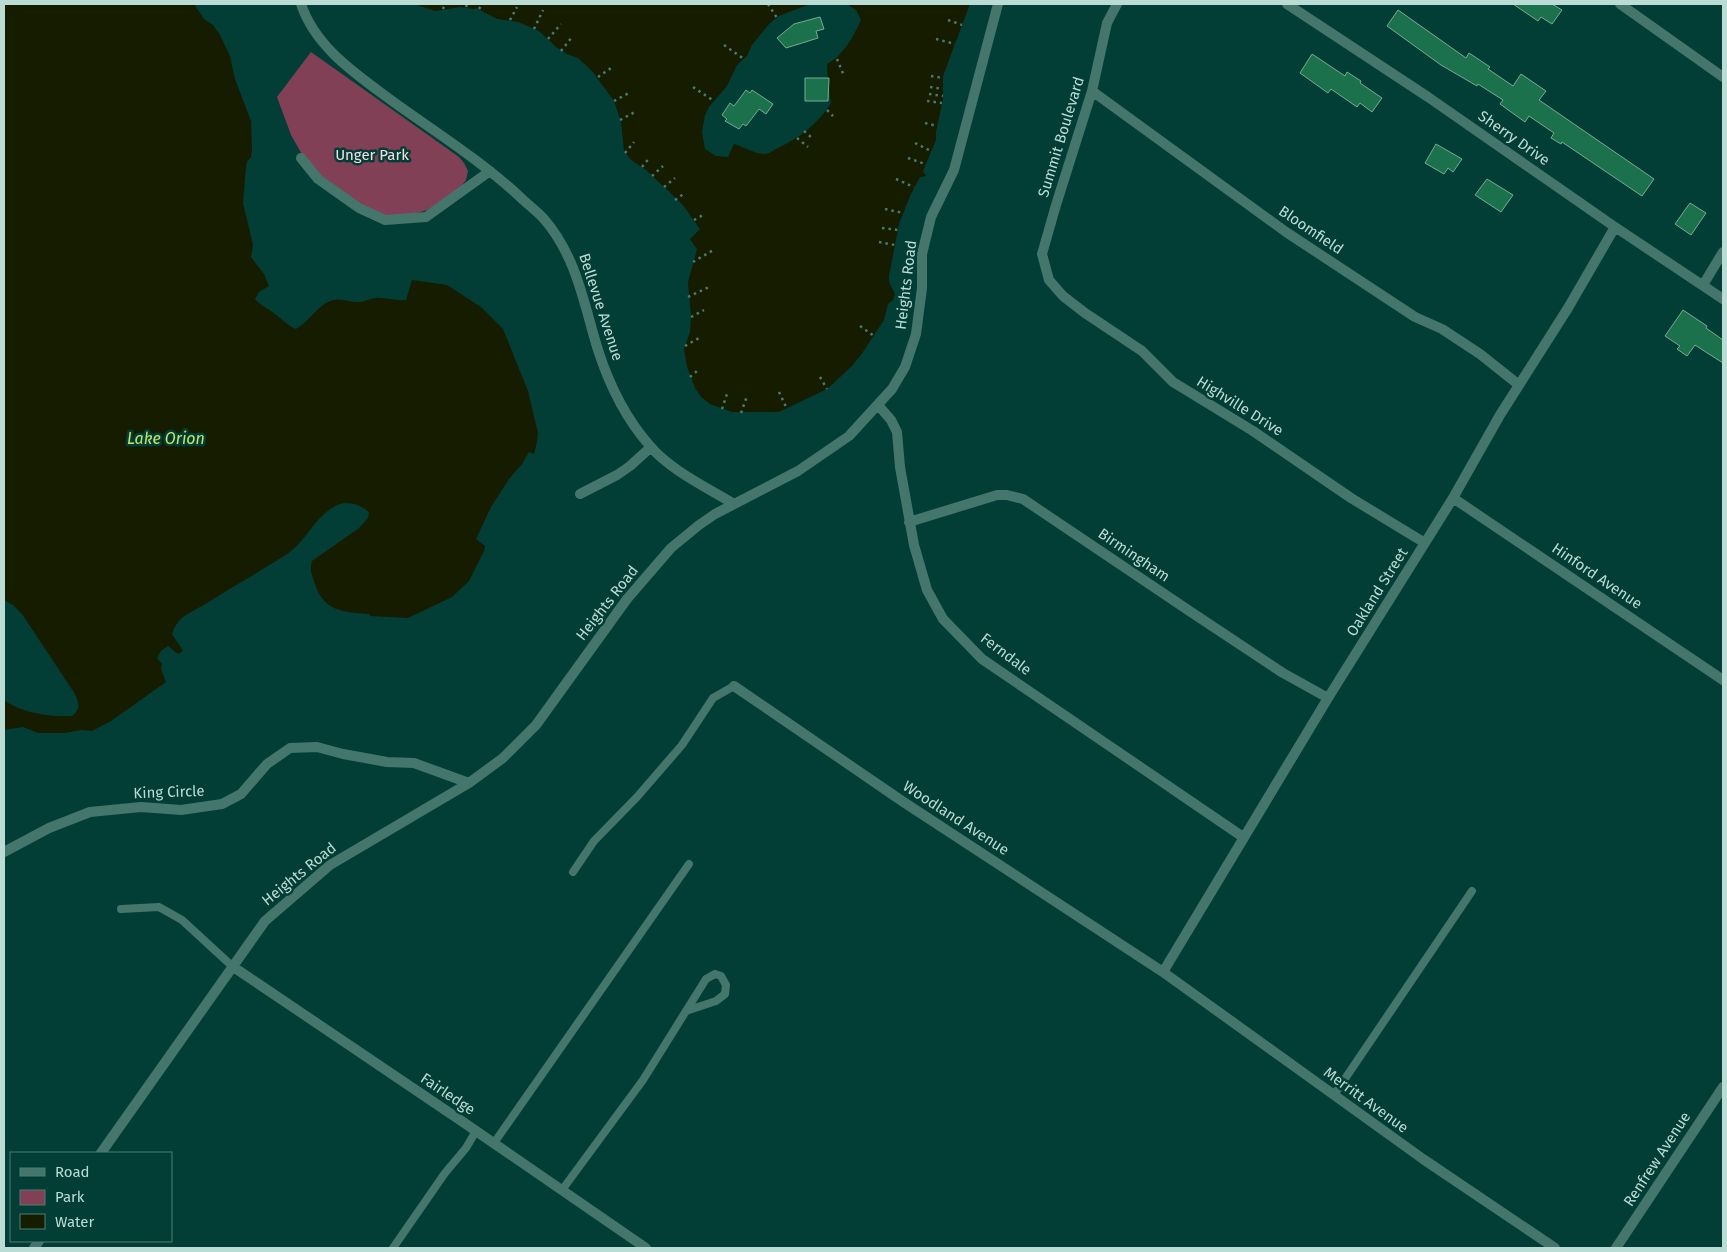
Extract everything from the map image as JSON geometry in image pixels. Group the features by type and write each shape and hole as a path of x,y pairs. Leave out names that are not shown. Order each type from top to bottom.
{"street":[{"name":"Bellevue Avenue","path":"300,4 304,15 324,44 350,70 490,172 544,219 566,250 584,298 599,351 611,384 630,418 651,447 679,471 734,504"},
{"name":"Heights Road","path":"102,1152 265,922 330,865 469,783 503,758 536,726 628,599 671,548 699,525 734,504 798,471 850,436 892,389 905,367 916,334 922,288 922,254 931,217 954,170 998,4"},
{"name":"Summit Boulevard","path":"1050,280 1042,254 1092,92 1108,23 1117,4"},
{"name":"Sherry Drive","path":"1287,4 1428,97 1615,227 1723,299"},
{"path":"1620,4 1723,78"},
{"name":"Bloomfield","path":"1092,92 1286,232 1416,317 1442,329 1480,354 1519,385"},
{"path":"300,158 322,181 359,208 385,220 426,217 490,172"},
{"name":"Oakland Street","path":"1162,972 1328,698 1453,498 1500,415 1568,308 1615,227"},
{"path":"1703,285 1723,252"},
{"name":"Highville Drive","path":"1050,280 1064,296 1084,313 1142,351 1173,382 1253,431 1351,498 1425,543"},
{"name":"Ferndale","path":"878,405 891,420 897,432 900,467 914,545 927,590 943,619 982,659 1243,837"},
{"path":"580,494 617,475 651,447"},
{"name":"Birmingham","path":"909,522 997,495 1007,495 1023,499 1204,621 1284,673 1328,698"},
{"name":"Hinford Avenue","path":"1453,498 1723,680"},
{"name":"Woodland Avenue","path":"734,686 894,795 1162,972"},
{"name":"King Circle","path":"4,852 50,828 90,812 141,807 181,810 222,804 241,794 267,764 290,748 317,747 343,754 414,764 469,783"},
{"name":"Fairledge","path":"232,966 646,1248"},
{"name":"Merritt Avenue","path":"1162,972 1423,1159 1554,1248"},
{"name":"Renfrew Avenue","path":"1616,1248 1723,1086"}],"lane":[{"path":"573,872 594,841 637,797 682,745 713,698 734,686"},
{"path":"494,1143 688,864"},
{"path":"1334,1095 1472,891"},
{"path":"121,909 159,907 182,920 232,966"},
{"path":"562,1190 643,1080 686,1011 706,979 715,974 722,976 726,985 725,994 716,1001 686,1011"},
{"path":"393,1248 444,1173 466,1148 476,1131"}],"path":[{"path":"443,9 445,4"},
{"path":"479,9 482,4"},
{"path":"768,4 776,18"},
{"path":"510,20 517,6"},
{"path":"534,29 543,10"},
{"path":"948,20 962,25"},
{"path":"548,39 561,24"},
{"path":"562,50 572,37"},
{"path":"936,39 955,44"},
{"path":"724,45 744,59"},
{"path":"837,59 844,76"},
{"path":"598,77 611,68"},
{"path":"931,76 943,78"},
{"path":"693,86 714,101"},
{"path":"930,87 943,89"},
{"path":"614,101 629,93"},
{"path":"929,94 943,96"},
{"path":"927,101 942,103"},
{"path":"827,110 833,116"},
{"path":"620,120 636,112"},
{"path":"925,123 937,126"},
{"path":"804,131 812,138"},
{"path":"797,138 808,147"},
{"path":"625,152 634,142"},
{"path":"915,143 931,151"},
{"path":"642,168 650,157"},
{"path":"908,158 925,164"},
{"path":"652,176 663,166"},
{"path":"664,187 675,178"},
{"path":"896,179 914,187"},
{"path":"675,200 685,193"},
{"path":"885,210 903,213"},
{"path":"694,220 703,214"},
{"path":"882,228 898,230"},
{"path":"879,242 896,245"},
{"path":"693,262 715,249"},
{"path":"688,297 709,287"},
{"path":"691,317 704,310"},
{"path":"860,326 874,336"},
{"path":"685,346 699,338"},
{"path":"690,377 698,370"},
{"path":"820,377 827,389"},
{"path":"780,392 787,409"},
{"path":"722,409 727,394"},
{"path":"741,413 747,396"}],"green space":[{"name":"Unger Park","path":"311,52 459,157 468,171 466,180 459,189 427,210 411,215 384,216 371,211 320,175 303,156 291,135 277,97"}],"water":[{"name":"Lake Orion","path":"4,4 194,4 204,19 213,25 230,56 235,79 251,121 252,150 246,167 243,203 253,245 251,257 264,274 269,286 259,292 255,299 290,326 296,329 326,303 335,300 362,302 377,298 406,300 412,280 447,285 481,307 503,329 528,391 538,433 537,442 534,454 529,452 491,507 476,539 485,546 484,551 469,581 452,597 408,618 370,616 369,614 343,611 329,605 319,593 315,584 311,570 312,561 359,528 368,518 369,512 355,504 340,504 317,521 299,544 284,556 180,620 172,634 183,651 178,654 168,646 161,651 157,658 162,664 161,669 166,682 111,721 92,731 38,733 23,727 4,730 4,700 27,711 55,716 72,716 77,711 78,706 75,694 22,614 13,605 4,600"},
{"path":"414,4 810,4 779,16 770,23 752,45 747,56 737,65 727,86 709,107 705,115 702,132 705,149 716,156 728,157 734,144 764,154 770,153 801,135 826,110 831,103 827,64 843,51 861,20 856,10 847,4 970,4 943,76 943,99 936,140 923,171 926,176 920,177 899,224 889,276 889,282 895,294 893,300 888,304 884,320 861,355 827,389 779,412 732,412 710,404 701,397 695,388 687,367 684,349 690,332 691,316 688,282 697,249 690,239 700,229 682,204 646,170 631,160 624,151 621,122 614,101 592,71 578,58 556,47 539,31 518,22 497,19 476,8 460,7 435,11"}],"building":[{"path":"1513,4 1552,4 1562,10 1552,24 1541,17 1538,21"},
{"path":"1398,10 1466,58 1469,53 1513,86 1521,74 1546,91 1539,100 1654,179 1642,196 1562,142 1561,144 1551,138 1554,133 1529,116 1525,122 1500,104 1503,100 1478,84 1477,86 1441,65 1387,26"},
{"path":"820,17 824,29 816,31 818,38 786,48 777,38 794,24"},
{"path":"1312,54 1345,76 1347,72 1382,98 1372,112 1360,103 1357,107 1331,89 1328,93 1300,73"},
{"path":"805,78 829,78 828,101 805,101"},
{"path":"746,90 750,93 752,90 773,104 766,114 759,109 746,126 743,124 739,129 725,121 727,119 722,115 730,103 734,106"},
{"path":"1436,144 1462,159 1453,172 1448,168 1444,174 1425,163"},
{"path":"1487,179 1513,195 1501,212 1475,195"},
{"path":"1690,203 1706,213 1691,235 1675,224"},
{"path":"1683,310 1707,326 1706,328 1723,340 1723,363 1695,345 1687,356 1677,349 1680,346 1665,336"}]}
